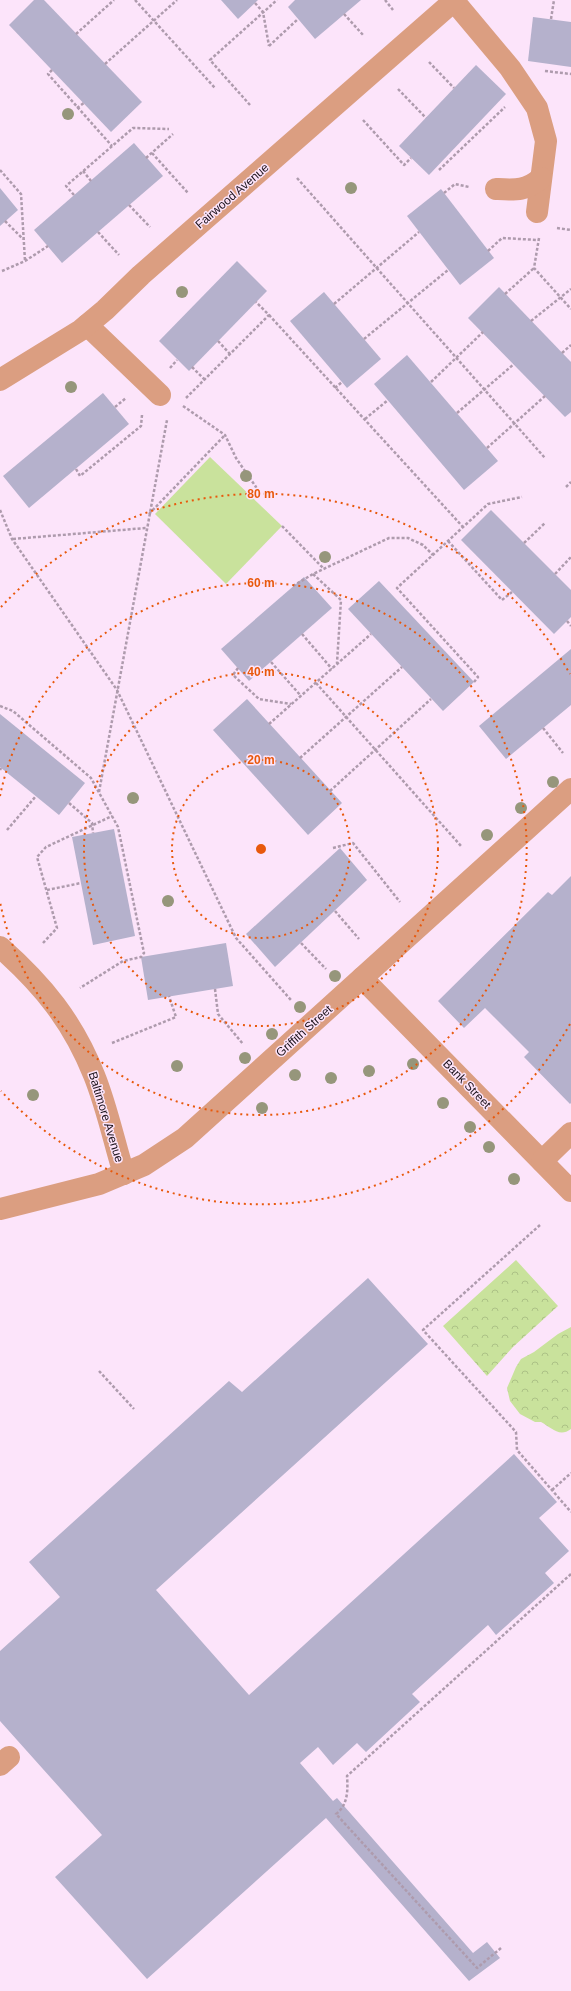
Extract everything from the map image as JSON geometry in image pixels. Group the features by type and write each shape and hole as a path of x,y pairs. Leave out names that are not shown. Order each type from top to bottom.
{"street":[{"path":"454,0 510,68 537,108 546,141 537,212"},
{"name":"Fairwood Avenue","path":"0,380 87,326 147,270 454,0"},
{"path":"496,189 512,190 531,187 541,178"},
{"path":"87,326 152,388"},
{"name":"Griffith Street","path":"0,1209 99,1184 144,1165 185,1138 571,789"},
{"name":"Baltimore Avenue","path":"0,947 28,972 60,1010 73,1031 95,1076 124,1174"},
{"name":"Bank Street","path":"362,978 571,1191"},
{"path":"542,1161 571,1133"}],"path":[{"path":"76,34 114,0"},
{"path":"135,0 215,88"},
{"path":"105,64 178,0"},
{"path":"250,105 210,60 277,0"},
{"path":"385,0 393,10"},
{"path":"551,20 554,0"},
{"path":"255,3 263,12 269,46 298,19"},
{"path":"344,14 364,36"},
{"path":"429,62 454,88"},
{"path":"52,70 48,74 112,146"},
{"path":"398,89 426,118"},
{"path":"439,170 524,89"},
{"path":"77,108 84,103"},
{"path":"363,120 404,165 411,158"},
{"path":"74,195 66,186 133,128 169,129"},
{"path":"146,158 173,134"},
{"path":"152,153 188,193"},
{"path":"0,170 21,194 25,261"},
{"path":"83,171 91,180"},
{"path":"297,178 545,458"},
{"path":"129,205 150,227"},
{"path":"5,221 24,240"},
{"path":"98,232 119,254"},
{"path":"334,304 419,232"},
{"path":"505,294 534,268 540,233"},
{"path":"488,251 502,238 539,240"},
{"path":"2,271 25,261 48,246"},
{"path":"534,268 571,309"},
{"path":"364,339 448,270"},
{"path":"531,321 571,289"},
{"path":"256,302 463,527"},
{"path":"180,404 269,315"},
{"path":"431,382 483,332"},
{"path":"218,341 230,354"},
{"path":"562,353 571,344"},
{"path":"456,412 514,364"},
{"path":"192,367 204,380"},
{"path":"335,388 342,382"},
{"path":"76,469 80,476 141,426 152,388"},
{"path":"99,792 168,414 152,388"},
{"path":"115,407 152,388 175,396 180,404 225,435 236,458 256,487 249,494"},
{"path":"487,448 545,396"},
{"path":"364,420 388,400"},
{"path":"149,514 225,435"},
{"path":"566,487 571,482"},
{"path":"474,682 478,677 397,588 488,504 522,497"},
{"path":"0,510 12,539 117,690 236,938 291,1000"},
{"path":"524,543 545,523"},
{"path":"282,526 324,569"},
{"path":"12,539 146,528"},
{"path":"293,586 313,574 389,538 408,538 424,545 433,555"},
{"path":"448,541 502,600 512,592"},
{"path":"555,574 571,557"},
{"path":"313,574 341,600 337,664"},
{"path":"567,621 571,626"},
{"path":"302,634 332,668"},
{"path":"269,724 371,634"},
{"path":"271,662 301,696"},
{"path":"300,758 402,667"},
{"path":"238,668 233,675 259,699 291,704"},
{"path":"316,683 461,846"},
{"path":"330,791 431,699"},
{"path":"0,706 13,711 91,778 118,827 144,953 141,957 123,961 80,988"},
{"path":"543,728 563,753"},
{"path":"7,830 36,796"},
{"path":"69,803 92,823 93,833"},
{"path":"43,943 57,928 37,857 46,847 92,823 112,816"},
{"path":"333,848 352,843 400,902"},
{"path":"47,890 81,883"},
{"path":"335,911 359,939"},
{"path":"301,943 326,969"},
{"path":"215,989 218,1014 243,1044"},
{"path":"112,1043 176,1017 169,996"},
{"path":"540,1225 424,1330 516,1432 517,1450 571,1512"},
{"path":"99,1371 134,1409"},
{"path":"552,1490 571,1473"},
{"path":"501,1948 477,1968 336,1814 342,1809 346,1800 347,1776 571,1574"}],"green space":[{"path":"210,457 282,526 226,584 155,514"},
{"path":"516,1260 558,1306 513,1347 487,1376 443,1326"},
{"path":"571,1327 571,1429 559,1432 541,1422 535,1422 520,1414 510,1401 507,1388 521,1359"}],"building":[{"path":"34,0 44,0 142,102 111,132 9,25"},
{"path":"221,0 258,0 238,19"},
{"path":"295,0 361,0 315,39 288,7"},
{"path":"533,17 571,22 571,67 528,61"},
{"path":"476,65 506,94 429,175 399,146"},
{"path":"134,143 163,176 62,263 34,230"},
{"path":"0,188 18,210 0,226"},
{"path":"441,189 494,258 460,285 407,216"},
{"path":"237,261 267,291 189,371 159,341"},
{"path":"499,287 571,362 571,412 565,417 468,318"},
{"path":"324,292 381,359 347,388 290,321"},
{"path":"407,355 498,461 464,490 374,384"},
{"path":"103,393 129,424 29,508 3,476"},
{"path":"491,510 571,590 571,617 554,634 461,540"},
{"path":"304,577 332,608 249,681 221,649"},
{"path":"379,581 474,682 443,711 348,609"},
{"path":"571,649 571,705 506,759 479,726"},
{"path":"247,699 342,803 308,835 213,730"},
{"path":"0,714 85,783 59,815 0,767"},
{"path":"114,829 135,936 93,945 72,837"},
{"path":"340,848 367,880 275,967 246,934"},
{"path":"571,876 570,1104 524,1057 529,1052 485,1008 464,1028 438,1001 548,892 552,895"},
{"path":"226,943 233,986 148,1000 141,957"},
{"path":"368,1278 428,1344 156,1590 249,1695 514,1454 557,1502 539,1518 569,1551 545,1573 554,1583 496,1635 488,1625 412,1694 420,1702 366,1752 357,1743 333,1765 318,1747 300,1763 333,1801 337,1798 473,1953 487,1942 500,1958 469,1981 326,1818 147,1979 55,1877 102,1835 0,1721 0,1651 60,1597 29,1562 229,1381 242,1392"}]}
